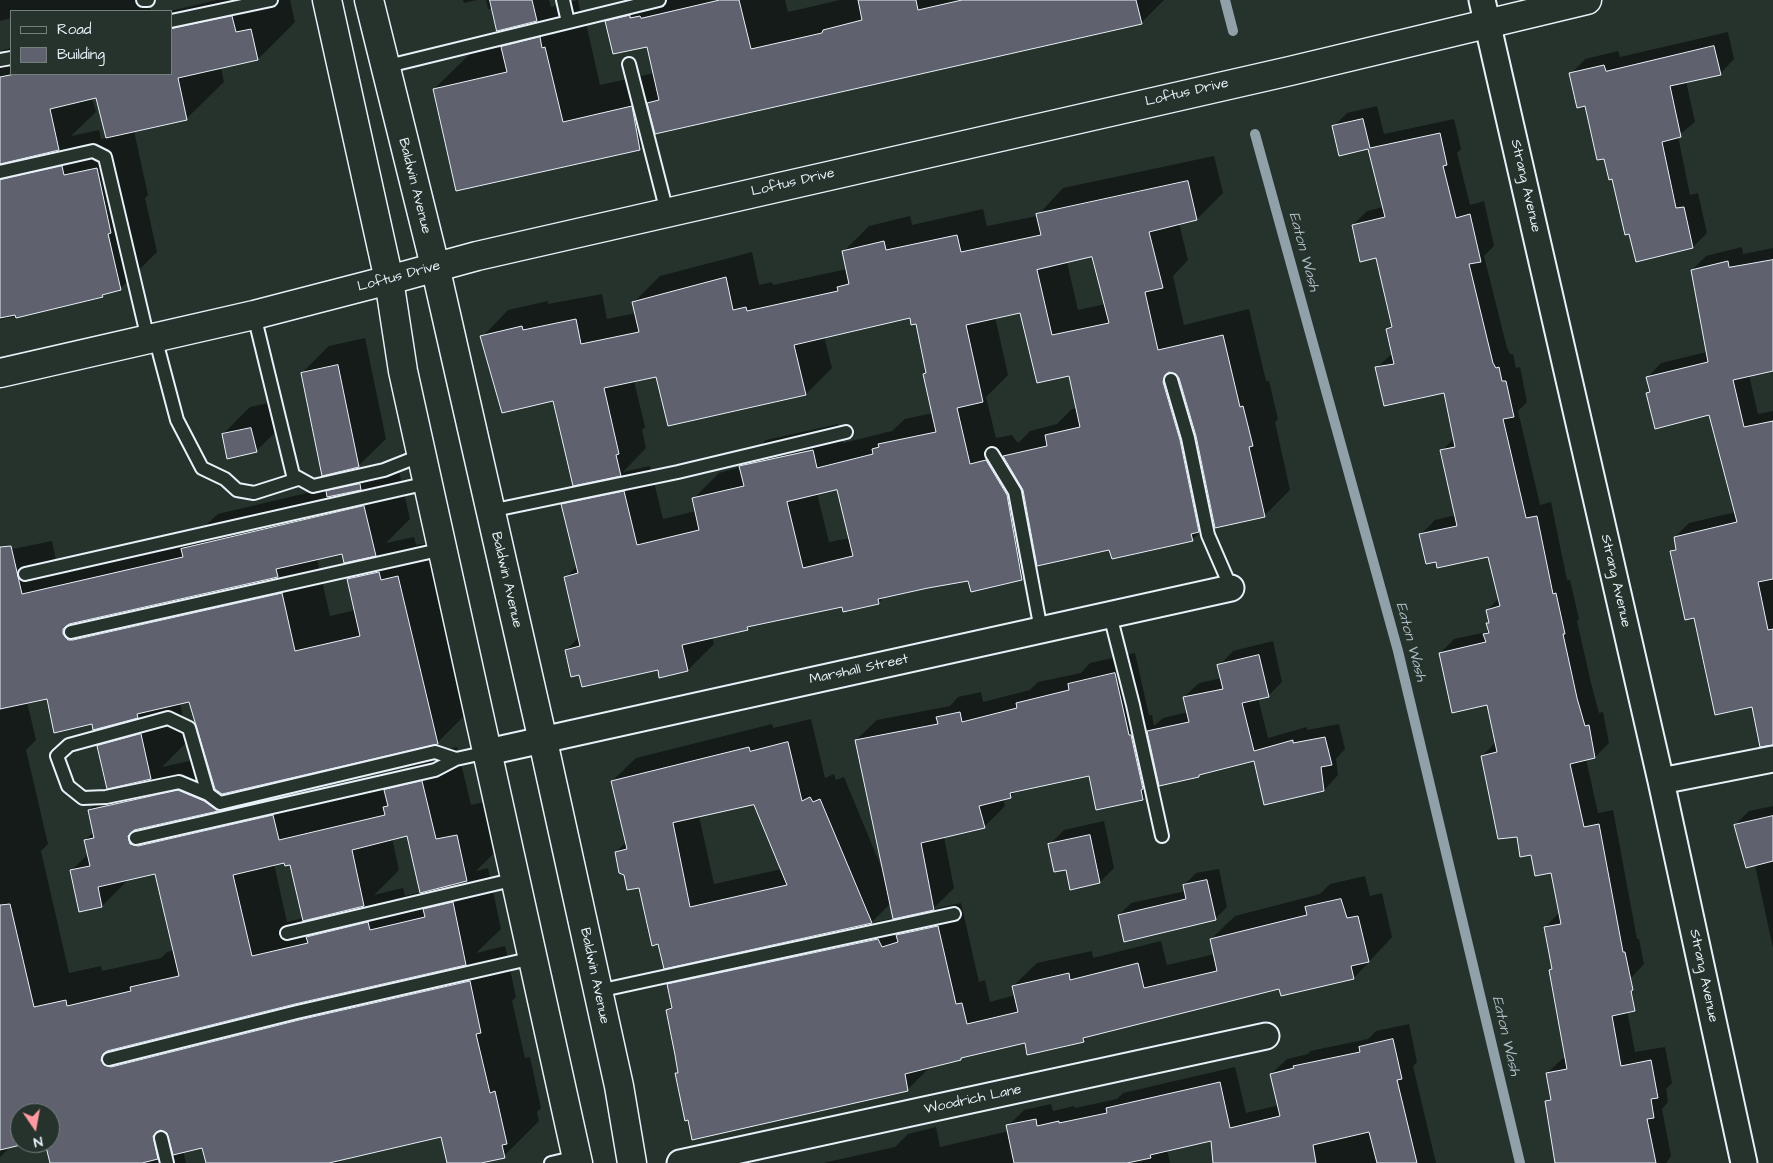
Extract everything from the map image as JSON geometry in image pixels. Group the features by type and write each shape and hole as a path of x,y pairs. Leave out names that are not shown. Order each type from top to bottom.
{"main road":[{"path":"327,0 389,280 403,371 533,958 568,1161"},
{"name":"Baldwin Avenue","path":"369,0 384,67 435,266 543,741 619,1086 632,1163"},
{"name":"Loftus Drive","path":"0,373 254,315 435,266 1198,90 1290,71 1484,11 1587,0"}],"street":[{"name":"Strang Avenue","path":"1484,11 1660,781 1744,1163"},
{"name":"Marshall Street","path":"488,752 1231,588"},
{"path":"1660,781 1773,759"},
{"name":"Woodrich Lane","path":"680,1163 1266,1036"}],"lane":[{"path":"143,0 148,0"},
{"path":"172,21 272,0"},
{"path":"564,0 568,22"},
{"path":"384,67 659,0"},
{"path":"629,64 667,212"},
{"path":"0,172 93,151 105,157 152,338 177,420 202,468 225,479 237,490 254,493 298,479"},
{"path":"254,315 293,475 313,486 384,470 422,455"},
{"path":"1171,380 1188,438 1208,535 1231,588"},
{"path":"490,511 678,472 846,432"},
{"path":"992,454 1015,492 1041,630"},
{"path":"25,574 428,483"},
{"path":"71,632 443,549"},
{"path":"1110,615 1133,705 1162,836"},
{"path":"208,794 189,728 168,718 69,746 58,756 68,786 83,798 106,797 179,782 208,794 220,803 435,752 456,759"},
{"path":"136,838 435,770 456,759 488,752"},
{"path":"287,933 516,879"},
{"path":"598,991 954,914"},
{"path":"109,1059 297,1012 410,988 533,958"},
{"path":"161,1138 167,1163"}],"building":[{"path":"490,0 532,0 537,21 497,31"},
{"path":"720,0 739,0 751,49 822,33 823,30 862,20 858,0 916,0 918,10 962,0 1136,0 1142,24 655,134 647,103 659,100 647,47 613,54 605,21 630,15 630,18 640,16 641,18"},
{"path":"232,16 236,32 251,29 258,60 178,78 187,120 106,138 96,98 50,109 59,150 0,164 0,77 10,75 172,75 172,29"},
{"path":"540,37 542,48 545,47 563,122 632,106 640,150 456,191 433,89 507,72 501,47"},
{"path":"1714,46 1721,75 1670,86 1681,137 1662,142 1676,208 1684,207 1693,248 1636,262 1629,234 1625,235 1612,179 1609,180 1604,159 1597,160 1585,106 1577,108 1569,73 1604,65 1606,71"},
{"path":"1363,119 1370,148 1440,133 1447,165 1443,166 1456,218 1470,214 1481,262 1469,264 1493,363 1496,368 1499,367 1502,381 1506,381 1514,417 1503,419 1526,518 1537,516 1553,594 1556,593 1577,698 1585,726 1589,725 1595,758 1570,764 1584,827 1599,824 1623,952 1625,952 1633,990 1631,991 1635,1011 1612,1016 1621,1066 1651,1060 1658,1098 1651,1099 1654,1118 1647,1119 1656,1163 1555,1163 1545,1101 1551,1100 1546,1073 1567,1069 1549,970 1552,969 1544,927 1561,924 1551,873 1535,876 1531,855 1520,857 1517,837 1498,839 1481,756 1497,752 1487,705 1452,713 1439,653 1486,642 1483,634 1489,633 1486,623 1489,623 1486,610 1500,606 1488,557 1437,568 1436,562 1426,564 1419,534 1457,526 1440,450 1455,447 1444,393 1384,406 1375,367 1394,364 1386,329 1392,327 1376,258 1360,262 1352,225 1385,217 1368,149 1339,156 1332,126"},
{"path":"62,166 64,175 97,168 111,233 108,234 121,290 102,295 103,297 16,318 15,315 0,318 0,180"},
{"path":"1188,181 1197,220 1149,232 1163,288 1145,292 1158,350 1223,335 1240,407 1243,406 1253,446 1249,447 1265,517 1215,528 1196,436 1179,378 1176,374 1169,372 1165,375 1163,382 1180,440 1199,532 1191,534 1193,541 1112,559 1109,550 1037,566 1023,490 1003,456 1047,446 1045,435 1080,427 1069,376 1037,383 1020,313 966,325 983,402 957,408 970,464 986,460 1007,495 1022,580 971,592 968,581 878,599 879,604 843,612 842,607 747,627 748,630 682,645 688,671 659,678 658,670 582,687 579,675 571,677 565,650 580,646 564,577 578,573 561,504 624,491 637,545 699,530 692,498 744,486 739,466 813,450 817,468 873,454 872,449 879,447 878,444 936,432 923,374 926,373 916,324 911,325 910,318 794,345 806,395 668,426 656,377 604,388 619,454 616,455 621,476 573,486 553,401 502,413 480,336 522,326 523,330 576,319 581,344 639,332 632,302 726,277 733,310 746,307 747,311 838,291 837,287 849,284 842,251 884,241 886,250 957,235 961,252 1041,235 1036,214","holes":["1092,257 1109,323 1052,335 1037,270","837,490 853,556 803,568 787,502"]},
{"path":"1773,260 1773,371 1733,380 1744,427 1773,421 1773,579 1758,582 1768,630 1773,629 1773,745 1760,747 1752,707 1715,715 1694,618 1685,620 1670,551 1676,550 1674,537 1737,522 1709,415 1655,429 1646,393 1650,392 1646,377 1708,362 1691,270 1728,261 1729,267"},
{"path":"338,365 359,467 322,476 301,373"},
{"path":"251,428 257,452 227,459 222,434"},
{"path":"360,484 361,490 327,497 326,491"},
{"path":"364,506 376,556 344,563 342,554 276,569 278,577 69,624 63,629 63,634 68,640 73,640 282,593 295,651 360,636 347,579 379,572 381,580 398,576 438,744 222,794 215,789 189,702 137,714 138,718 93,730 92,724 54,733 47,699 0,709 0,547 11,546 22,594 183,557 181,549"},
{"path":"1259,655 1269,697 1242,703 1254,751 1293,740 1293,743 1325,737 1332,765 1321,767 1324,791 1264,805 1254,761 1159,786 1147,731 1189,722 1183,697 1223,689 1217,665"},
{"path":"1115,673 1143,789 1141,790 1143,800 1096,810 1089,776 1010,793 1011,798 979,806 985,828 921,843 934,910 893,919 855,740 938,724 936,717 960,712 962,722 1017,708 1016,703 1069,690 1068,684"},
{"path":"141,734 151,779 107,789 97,746"},
{"path":"788,742 802,801 810,797 813,802 820,799 872,923 664,969 658,944 652,946 639,888 627,890 624,875 619,873 615,852 627,849 611,781 749,747 750,751","holes":["754,805 787,885 690,907 673,823"]},
{"path":"422,781 436,839 457,835 467,881 420,893 407,836 352,850 364,906 303,921 290,865 285,866 284,863 233,875 252,956 308,943 306,937 368,922 370,930 425,917 423,909 453,902 466,965 295,1004 107,1051 103,1054 101,1060 104,1065 111,1067 299,1020 470,981 481,1033 476,1034 490,1093 495,1091 507,1144 502,1145 505,1158 481,1163 447,1163 441,1137 329,1163 206,1163 202,1148 173,1155 167,1133 160,1130 153,1136 158,1159 142,1163 50,1163 48,1153 60,1153 60,1103 10,1103 10,1148 0,1150 0,905 10,904 34,1007 66,1000 67,1006 131,991 130,987 179,976 155,874 98,887 102,907 79,912 70,870 90,866 84,840 94,838 88,810 178,790 204,801 218,811 134,830 128,836 130,844 138,846 273,815 279,840 385,815 383,807 388,806 384,790"},
{"path":"1773,816 1773,861 1746,868 1734,825"},
{"path":"1090,835 1100,883 1070,890 1066,870 1054,872 1048,844"},
{"path":"1207,880 1216,920 1124,942 1118,915 1186,899 1183,885"},
{"path":"1341,899 1347,918 1358,916 1369,962 1351,966 1354,979 1281,996 1279,989 1083,1038 1084,1042 1027,1055 1025,1043 961,1058 961,1060 905,1074 908,1091 692,1140 688,1120 685,1121 675,1073 678,1073 666,1010 672,1008 667,984 878,939 882,947 898,942 896,935 938,926 956,1004 962,1003 967,1024 1018,1012 1012,986 1069,973 1070,980 1138,963 1144,988 1217,971 1210,939 1307,915 1305,907"},
{"path":"1393,1039 1402,1079 1397,1080 1417,1163 1377,1163 1369,1132 1313,1145 1316,1163 1213,1163 1211,1141 1150,1155 1151,1158 1127,1163 1014,1163 1006,1125 1036,1119 1037,1126 1059,1121 1059,1123 1107,1113 1106,1108 1220,1082 1230,1128 1280,1116 1270,1074 1294,1068 1293,1066 1360,1052 1359,1047"}],"waterway":[{"name":"Eaton Wash","path":"1225,0 1233,31"},
{"name":"Eaton Wash","path":"1255,134 1398,651 1520,1163"}]}
